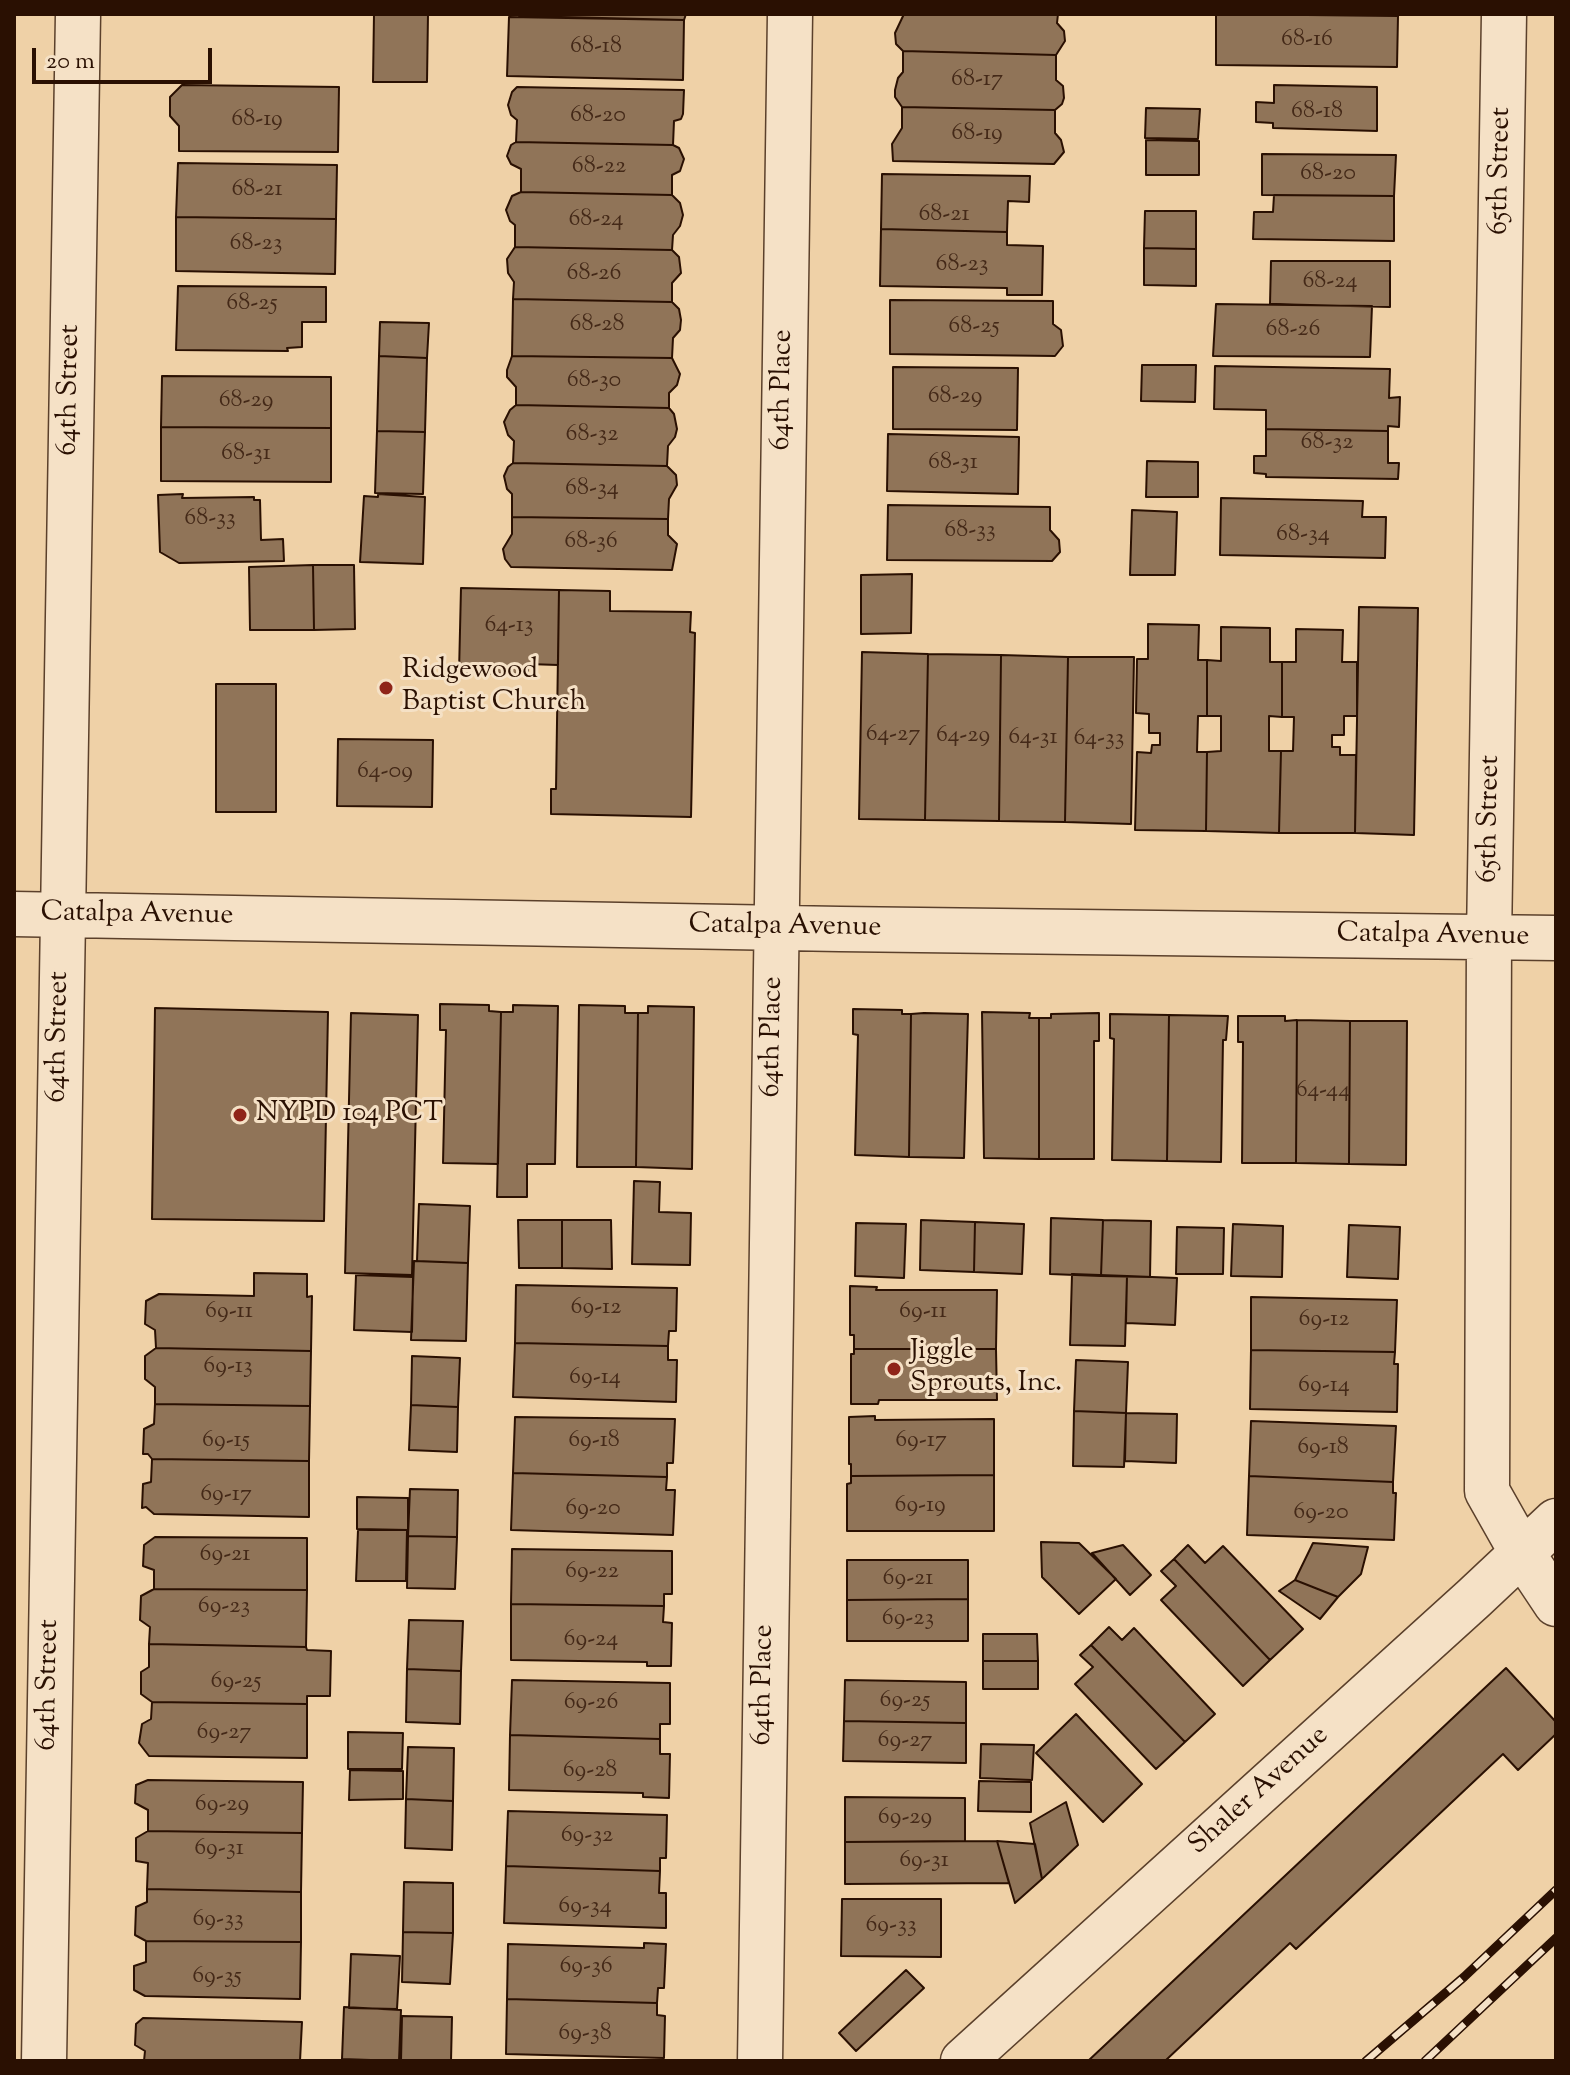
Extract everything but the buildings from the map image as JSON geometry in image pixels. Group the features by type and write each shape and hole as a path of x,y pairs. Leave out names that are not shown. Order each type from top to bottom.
{"street":[{"name":"64th Street","path":"44,2061 78,14"},
{"name":"64th Place","path":"760,2061 790,14"},
{"name":"65th Street","path":"1504,14 1489,938 1487,1491 1522,1553 1556,1604"},
{"name":"Catalpa Avenue","path":"14,914 1556,938"},
{"name":"Shaler Avenue","path":"963,2061 1556,1521"}],"railway":[{"path":"1366,2061 1464,1977 1556,1890"},
{"path":"1425,2061 1556,1938"}],"place":[{"name":"Ridgewood Baptist Church","path":"386,688"},
{"name":"NYPD 104 PCT","path":"240,1115"},
{"name":"Jiggle Sprouts, Inc.","path":"894,1369"}]}
